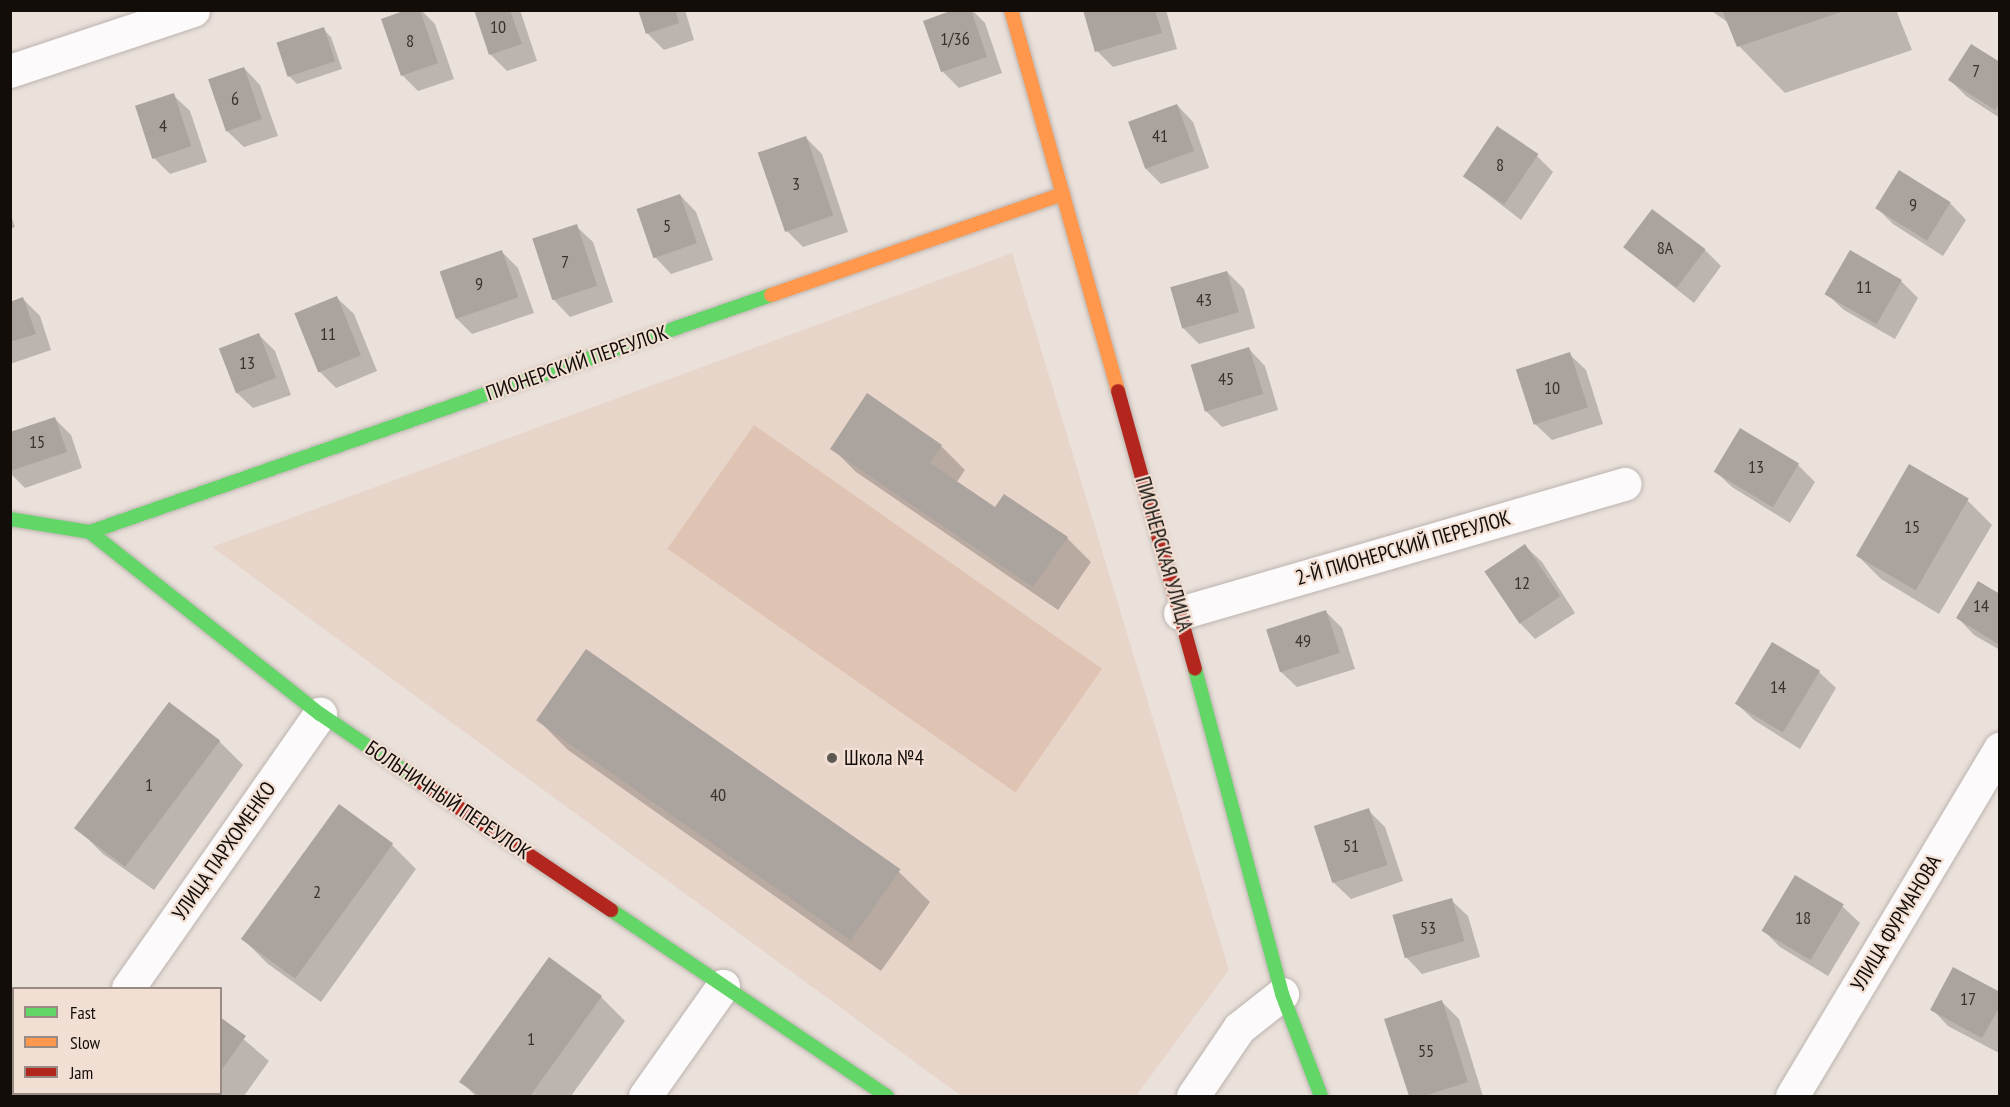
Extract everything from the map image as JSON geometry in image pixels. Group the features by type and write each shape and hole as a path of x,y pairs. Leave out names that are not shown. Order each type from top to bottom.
{"street":[{"path":"10,71 193,10"},
{"name":"ПИОНЕРСКАЯ УЛИЦА","path":"1011,10 1180,613 1282,994 1321,1096"},
{"name":"ПИОНЕРСКИЙ ПЕРЕУЛОК","path":"90,532 1063,195"},
{"name":"2-Й ПИОНЕРСКИЙ ПЕРЕУЛОК","path":"1180,613 1625,484"},
{"name":"БОЛЬНИЧНЫЙ ПЕРЕУЛОК","path":"10,519 90,532 320,714 886,1096"},
{"name":"УЛИЦА ПАРХОМЕНКО","path":"129,987 320,714"},
{"name":"УЛИЦА ФУРМАНОВА","path":"1792,1096 2000,749"},
{"path":"645,1096 723,986"},
{"path":"1193,1096 1239,1028 1282,994"}],"shaded area":[{"name":"Школа №4","path":"1012,253 1229,970 1136,1096 961,1096 212,547"},
{"path":"754,425 1102,669 1016,792 667,549"}],"building":[{"path":"406,10 420,10 438,63 401,76 381,19"},
{"path":"474,10 510,10 522,44 489,55"},
{"path":"638,10 675,10 679,23 646,34"},
{"path":"953,10 971,10 987,57 941,72 923,21"},
{"path":"1083,10 1155,10 1162,33 1095,52"},
{"path":"1722,10 1844,10 1844,11 1737,47"},
{"path":"324,27 335,61 288,77 276,42"},
{"path":"1971,44 2000,62 2000,102 1995,110 1948,80"},
{"path":"244,67 262,119 226,131 208,79"},
{"path":"174,93 191,146 152,159 135,106"},
{"path":"1177,104 1194,151 1145,169 1128,122"},
{"path":"1497,126 1538,154 1504,205 1463,177"},
{"path":"806,136 833,215 785,232 758,153"},
{"path":"1899,170 1951,202 1927,240 1875,208"},
{"path":"680,194 697,243 653,258 637,209"},
{"path":"1652,209 1706,249 1677,288 1623,247"},
{"path":"577,224 597,286 552,300 532,239"},
{"path":"502,250 518,297 456,319 440,271"},
{"path":"1850,250 1902,280 1876,324 1824,294"},
{"path":"1227,271 1239,312 1182,329 1170,287"},
{"path":"337,296 361,355 318,373 294,313"},
{"path":"23,297 36,334 10,342 10,302"},
{"path":"259,333 276,378 236,393 219,348"},
{"path":"1249,347 1263,394 1205,412 1191,365"},
{"path":"1570,352 1588,407 1534,425 1516,370"},
{"path":"867,393 942,445 930,463 995,507 1004,494 1068,537 1033,587 830,449"},
{"path":"55,417 67,452 10,471 10,432"},
{"path":"1740,428 1799,464 1773,507 1714,472"},
{"path":"1909,464 1969,498 1916,590 1856,556"},
{"path":"1525,544 1560,596 1520,624 1484,571"},
{"path":"1978,581 2000,594 1998,644 1956,618"},
{"path":"1326,610 1340,653 1280,672 1266,629"},
{"path":"1772,642 1820,671 1783,733 1735,704"},
{"path":"586,649 901,869 851,941 536,720"},
{"path":"169,702 220,741 125,867 74,828"},
{"path":"339,804 393,843 295,978 241,939"},
{"path":"1369,808 1388,865 1332,883 1314,826"},
{"path":"1795,875 1844,904 1810,960 1762,931"},
{"path":"1452,898 1464,941 1405,958 1392,915"},
{"path":"549,957 602,996 530,1096 480,1096 459,1082"},
{"path":"1953,967 2000,992 2000,1006 1982,1038 1930,1010"},
{"path":"1442,1000 1468,1082 1424,1096 1409,1096 1384,1019"},
{"path":"222,1018 246,1036 222,1069"}],"traffic: fast":[{"path":"90,532 771,295"},
{"path":"10,519 90,532 320,714 422,783"},
{"path":"1195,669 1282,994 1321,1096"},
{"path":"611,910 887,1096"}],"traffic: slow":[{"path":"1011,10 1118,391"},
{"path":"771,295 1063,194"}],"traffic: jam":[{"path":"1118,391 1195,669"},
{"path":"422,783 611,910"}],"place":[{"name":"Школа №4","path":"832,758"}]}
